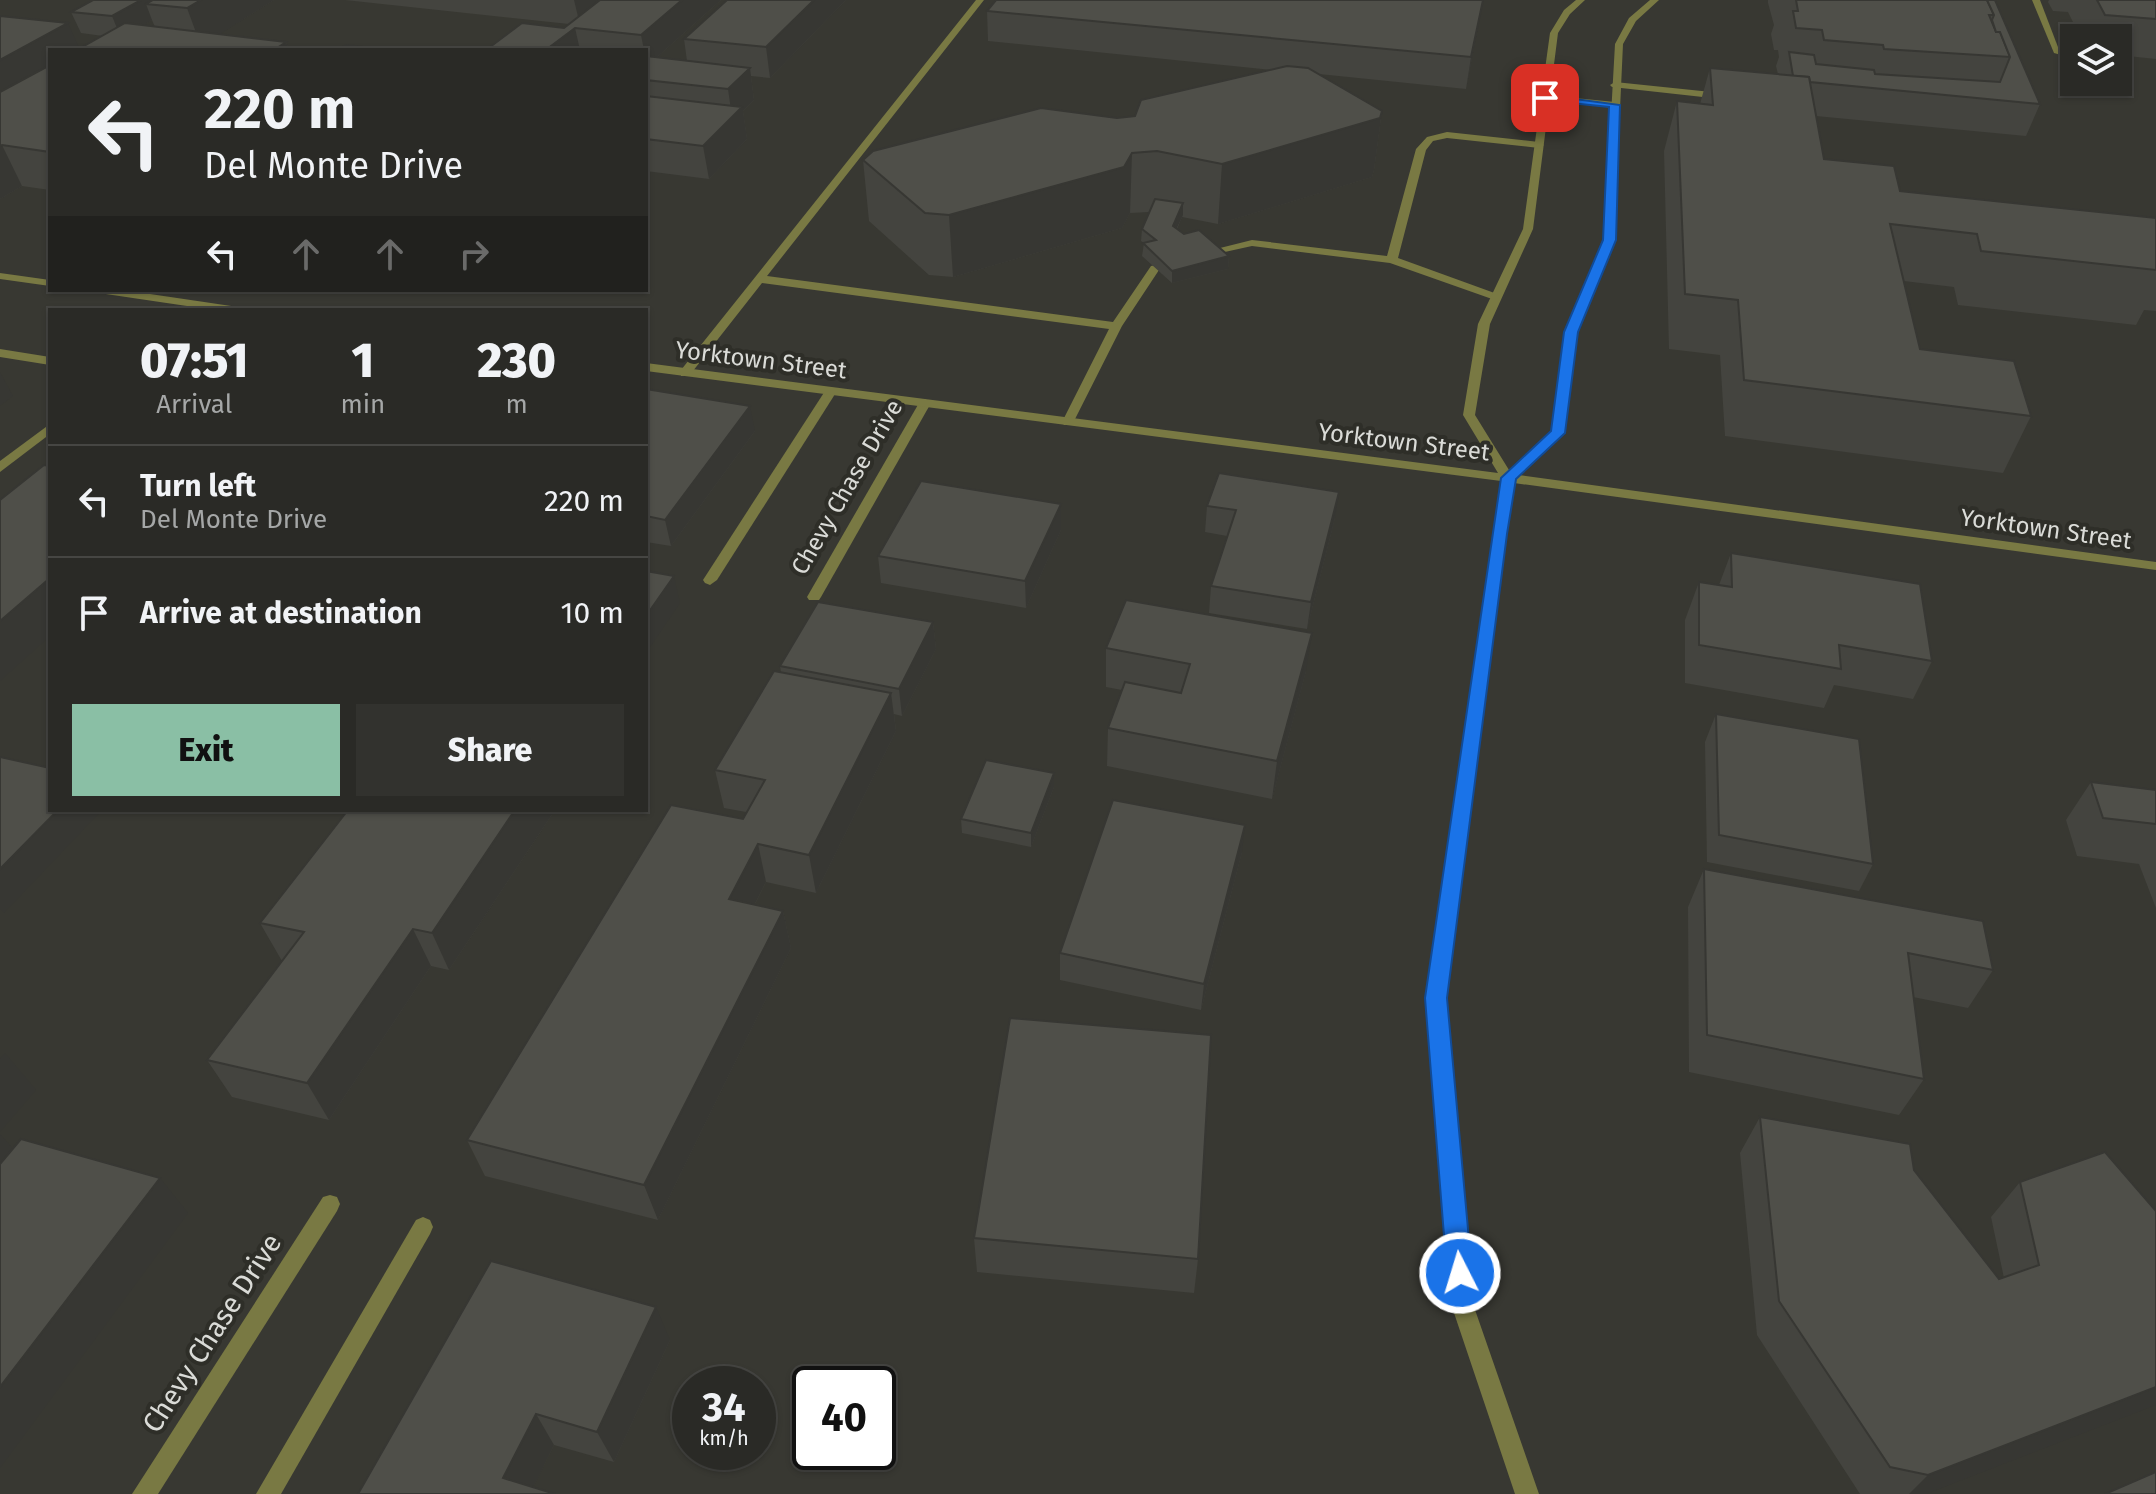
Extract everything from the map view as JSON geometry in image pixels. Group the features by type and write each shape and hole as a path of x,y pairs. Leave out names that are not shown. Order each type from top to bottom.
{"street":[{"path":"685,373 980,0"},
{"path":"1527,1494 1462,1304 1436,998 1508,478 1469,415 1484,324 1528,229 1554,33 1567,12 1581,0"},
{"path":"1508,478 1558,433 1571,332 1609,240 1619,44 1632,20 1655,0"},
{"path":"2036,0 2058,53"},
{"path":"1615,85 1738,97"},
{"path":"1545,98 1615,105"},
{"path":"1392,260 1421,149 1430,139 1447,135 1539,145"},
{"path":"1068,422 1116,326 1155,268 1209,252 1252,243 1392,260 1496,297"},
{"path":"0,276 48,283"},
{"path":"761,279 1116,326"},
{"path":"110,292 199,308"},
{"path":"0,353 48,361"},
{"name":"Yorktown Street","path":"648,367 1508,478 2156,566"},
{"path":"710,580 831,391"},
{"name":"Chevy Chase Drive","path":"814,597 925,403"},
{"path":"0,468 48,430"},
{"name":"Chevy Chase Drive","path":"144,1494 330,1204"},
{"path":"268,1494 423,1227"}],"building":[{"path":"93,0 141,0 112,16 71,12"},
{"path":"153,0 201,0 187,8 146,4"},
{"path":"600,0 682,0 641,35 575,28 551,46 570,48 489,48 522,23 564,28"},
{"path":"727,0 814,0 766,47 684,39"},
{"path":"996,0 1483,0 1471,57 987,11"},
{"path":"1796,0 1987,0 1994,15 1989,15 2010,57 1884,49 1883,45 1824,40 1822,30 1796,28 1793,11 1798,11"},
{"path":"1987,0 1995,0 2040,104 1810,82 1809,77 1793,76 1789,52 1814,55 1816,64 1874,70 1875,74 2000,82 2010,57 2000,32 1996,32 1992,20 1994,15"},
{"path":"2097,0 2156,0 2156,19 2105,15"},
{"path":"0,16 68,23 0,60"},
{"path":"125,23 286,42 277,48 81,48"},
{"path":"346,45 372,48 341,48"},
{"path":"648,56 750,68 728,89 648,80"},
{"path":"48,66 48,152 0,146 0,92"},
{"path":"1287,66 1308,68 1382,111 1380,118 1222,164 1157,151 1132,153 1124,167 949,215 925,213 863,160 873,151 1041,108 1117,118 1135,116 1141,100"},
{"path":"1710,68 1809,77 1824,159 1894,166 1900,191 2156,218 2156,270 1981,251 1977,234 1890,224 1920,349 2014,361 2031,416 1744,380 1738,300 1685,294 1677,101 1713,105"},
{"path":"648,96 742,107 703,146 648,139"},
{"path":"1155,199 1183,203 1173,226 1184,234 1199,230 1229,256 1172,271 1143,243 1156,240 1142,229"},
{"path":"648,389 750,406 665,520 648,516"},
{"path":"44,465 48,466 48,580 0,621 0,500"},
{"path":"1219,473 1339,492 1311,602 1211,586 1236,510 1207,506"},
{"path":"921,481 1061,504 1025,581 878,556"},
{"path":"1731,553 1920,584 1932,661 1839,645 1841,669 1699,645 1699,582 1732,587"},
{"path":"648,571 674,576 648,613"},
{"path":"1126,600 1312,633 1277,761 1108,728 1125,682 1181,693 1190,664 1106,648"},
{"path":"818,602 933,622 899,689 780,666"},
{"path":"774,671 891,693 809,855 758,844 729,899 783,911 644,1185 467,1140 671,805 743,819 765,780 715,770"},
{"path":"1716,714 1859,739 1873,864 1719,835"},
{"path":"0,757 48,768 48,812 56,812 0,869"},
{"path":"986,760 1054,773 1031,833 961,819"},
{"path":"2091,782 2156,790 2156,824 2103,818"},
{"path":"1113,800 1245,825 1204,984 1060,953"},
{"path":"346,812 514,812 432,933 413,929 307,1083 207,1060 304,932 260,923"},
{"path":"1704,869 1983,921 1993,970 1908,953 1924,1079 1707,1035"},
{"path":"1010,1018 1211,1035 1198,1259 974,1238"},
{"path":"1760,1117 1910,1144 1914,1170 1999,1279 2039,1265 2020,1182 2105,1152 2156,1211 2156,1387 1928,1475 1890,1467 1779,1301"},
{"path":"21,1139 160,1178 0,1387 0,1164"},
{"path":"491,1261 656,1307 597,1432 536,1414 503,1478 555,1494 358,1494"},
{"path":"2156,1472 2156,1494 2105,1494"}],"route":[{"path":"1460,1273 1436,998 1499,534 1508,478 1558,433 1571,332 1609,240 1615,105 1545,98"}]}
